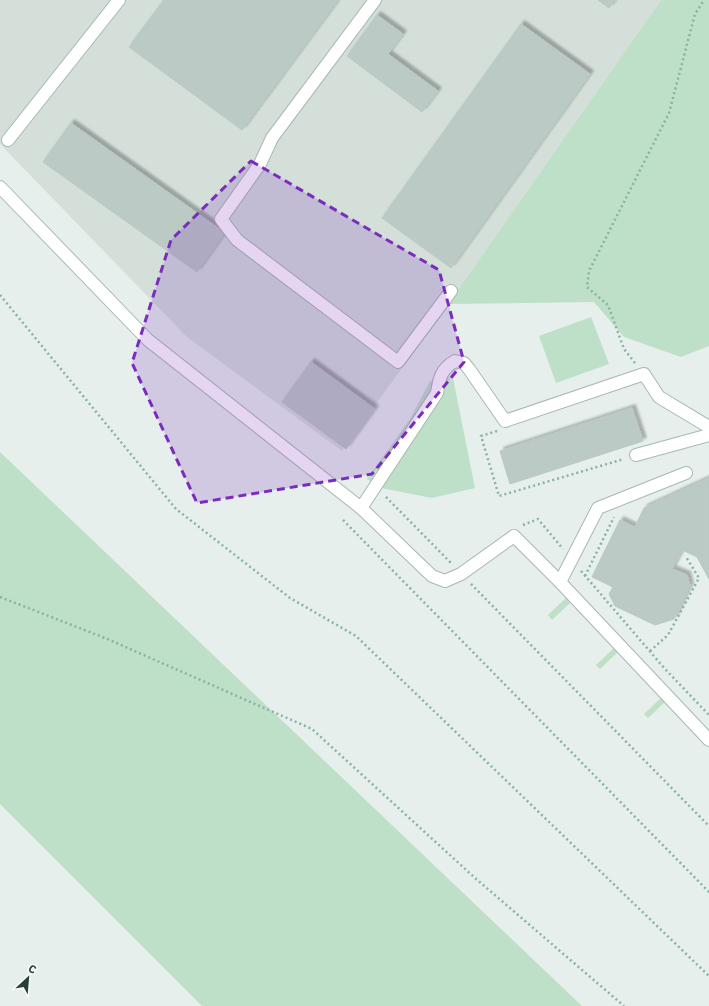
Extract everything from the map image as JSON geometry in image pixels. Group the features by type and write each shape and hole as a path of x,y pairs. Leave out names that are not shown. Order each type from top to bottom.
{"lane":[{"path":"8,140 118,0"},
{"path":"375,0 272,138 260,164 221,219 237,240 398,362 451,291"},
{"path":"0,187 148,340 361,508 432,576 445,581 461,574 514,536 560,582 709,740"},
{"path":"361,508 437,394 439,377 446,366 454,361 464,363 505,421 644,374 659,397 709,427"},
{"path":"636,455 709,435"},
{"path":"560,582 598,508 686,473"}],"path":[{"path":"644,374 624,349 608,305 587,287 589,271 669,113 695,14 704,0"},
{"path":"0,295 176,509 290,598 356,636 709,976"},
{"path":"505,421 507,428 481,436 500,496 636,455"},
{"path":"386,497 709,826"},
{"path":"585,576 618,511"},
{"path":"343,520 709,892"},
{"path":"650,651 668,635 699,578 686,557"},
{"path":"0,597 105,638 312,729 474,878 624,1006"}],"highlighted area":[{"path":"251,161 439,270 464,362 372,474 197,503 132,363 171,240"}],"shaded area":[{"path":"0,0 661,0 448,304 342,451 187,337 0,144"}],"green space":[{"path":"661,0 709,0 709,346 681,357 624,337 594,302 448,304"},
{"path":"591,317 609,364 556,383 539,336"},
{"path":"453,378 475,488 432,498 381,488 367,479 410,419 430,381"},
{"path":"0,452 582,1006 202,1006 0,804"},
{"path":"566,598 570,603 552,620 548,615"},
{"path":"614,648 618,652 600,669 596,665"},
{"path":"662,697 666,701 648,718 644,714"}],"building":[{"path":"164,0 338,0 242,130 129,47"},
{"path":"598,0 615,0 609,8"},
{"path":"377,15 403,34 388,54 438,91 422,112 347,56"},
{"path":"521,24 590,74 451,268 382,218"},
{"path":"71,123 225,233 197,272 43,162"},
{"path":"311,362 375,409 346,449 282,402"},
{"path":"632,408 643,441 510,484 500,451"},
{"path":"709,478 709,579 697,557 635,527 644,508"},
{"path":"620,520 682,550 672,569 687,575 690,586 674,619 655,625 615,606 609,594 613,587 592,577"}]}
